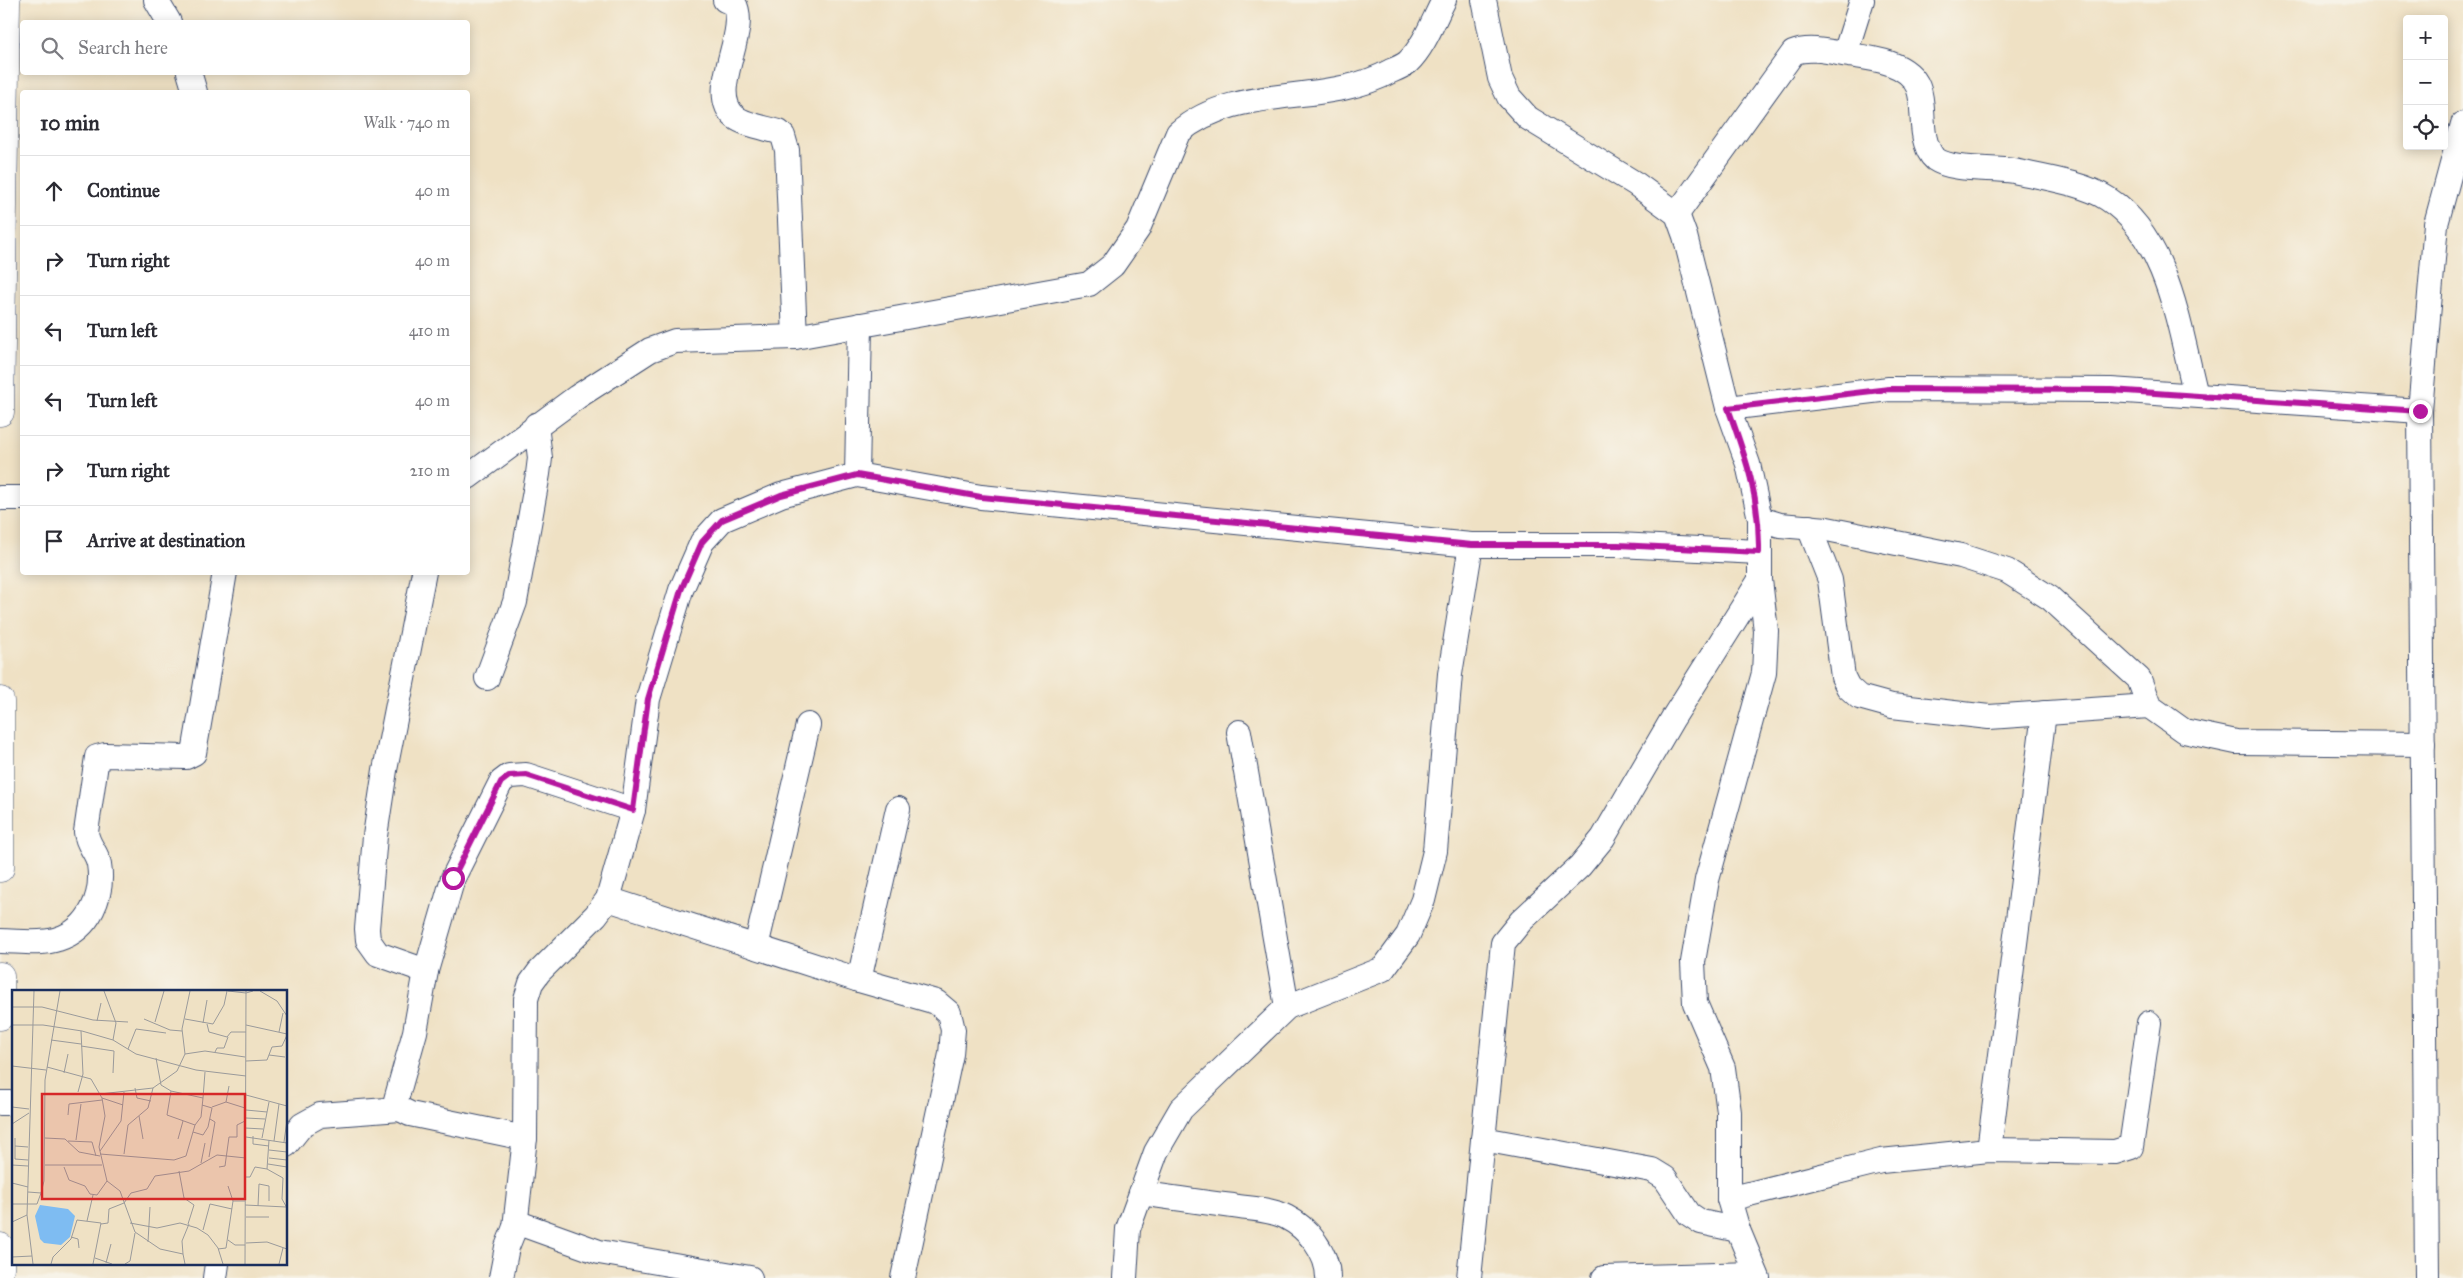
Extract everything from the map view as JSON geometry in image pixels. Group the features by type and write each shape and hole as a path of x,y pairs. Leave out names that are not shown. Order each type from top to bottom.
{"main road":[{"path":"0,412 6,0"},
{"path":"0,700 0,868"},
{"path":"0,976 0,1016"},
{"path":"0,1247 0,1268"}],"street":[{"path":"156,0 168,20"},
{"path":"725,0 734,3 739,19 729,62 725,97 728,110 736,118 779,132 783,136 788,150 795,337"},
{"path":"470,475 536,425 650,350 675,341 795,337 1089,284 1113,265 1138,229 1178,133 1191,122 1209,112 1262,99 1359,86 1385,75 1408,62 1421,44 1444,0"},
{"path":"1484,0 1500,78 1509,97 1528,118 1636,184 1676,214 1685,236 1728,408 1748,464 1760,519 1760,580 1766,630 1764,673 1707,880 1693,962 1695,1003 1722,1068 1729,1112 1729,1199 1738,1230 1757,1276 1604,1278"},
{"path":"1845,54 1862,0"},
{"path":"1676,214 1793,53 1808,49 1883,60 1908,73 1918,87 1925,139 1930,154 1936,160 1952,165 2011,171 2079,187 2108,199 2137,226 2165,273 2196,395"},
{"path":"191,75 194,90"},
{"path":"2427,1278 2420,411 2436,224 2463,124"},
{"path":"857,475 860,325"},
{"path":"1728,408 1889,389 2111,390 2420,411"},
{"path":"487,678 515,602 521,577 540,458 536,425"},
{"path":"501,1278 506,1248 515,1227 525,1138 526,999 528,991 539,972 596,915 608,899 633,810 648,699 681,590 702,542 722,520 781,495 857,475 981,497 1472,545 1618,545 1759,552"},
{"path":"0,498 20,498"},
{"path":"1760,519 1780,525 1827,529 1960,556 2007,571 2050,598 2139,679 2150,706 2184,731 2236,742 2423,744"},
{"path":"1809,527 1830,580 1843,677 1848,687 1860,697 1892,706 1989,717 2150,706"},
{"path":"1125,1278 1128,1229 1156,1152 1181,1109 1287,1007 1382,969 1408,935 1424,900 1434,851 1450,674 1472,545"},
{"path":"0,941 45,942 59,939 79,926 97,903 99,893 99,862 89,844 86,832 97,758 105,755 186,758 194,753 224,575"},
{"path":"423,575 385,770 375,836 367,929 368,940 378,954 426,972"},
{"path":"1469,1278 1503,943 1522,921 1580,866 1603,838 1672,718 1760,580"},
{"path":"1989,1150 2044,713"},
{"path":"756,947 808,725"},
{"path":"1238,732 1287,1007"},
{"path":"400,1110 396,1100 415,1032 426,972 453,878 501,782 509,776 526,775 633,810"},
{"path":"859,980 898,809"},
{"path":"608,899 859,980 936,1002 948,1013 953,1030 951,1054 903,1278"},
{"path":"1729,1199 1881,1161 1989,1150 2115,1152 2131,1147 2150,1023"},
{"path":"288,1142 302,1125 320,1115 400,1110 410,1114 525,1138"},
{"path":"1483,1139 1652,1170 1666,1178 1689,1214 1701,1222 1738,1230"},
{"path":"1141,1193 1254,1209 1285,1216 1304,1230 1315,1242 1324,1257 1328,1278"},
{"path":"515,1227 524,1225 533,1227 599,1252 750,1278"}],"route":[{"path":"453,878 501,782 509,776 526,775 633,810 648,699 681,590 702,542 722,520 781,495 857,475 981,497 1472,545 1618,545 1759,552 1760,519 1748,464 1728,408 1889,389 2111,390 2420,411"}]}
